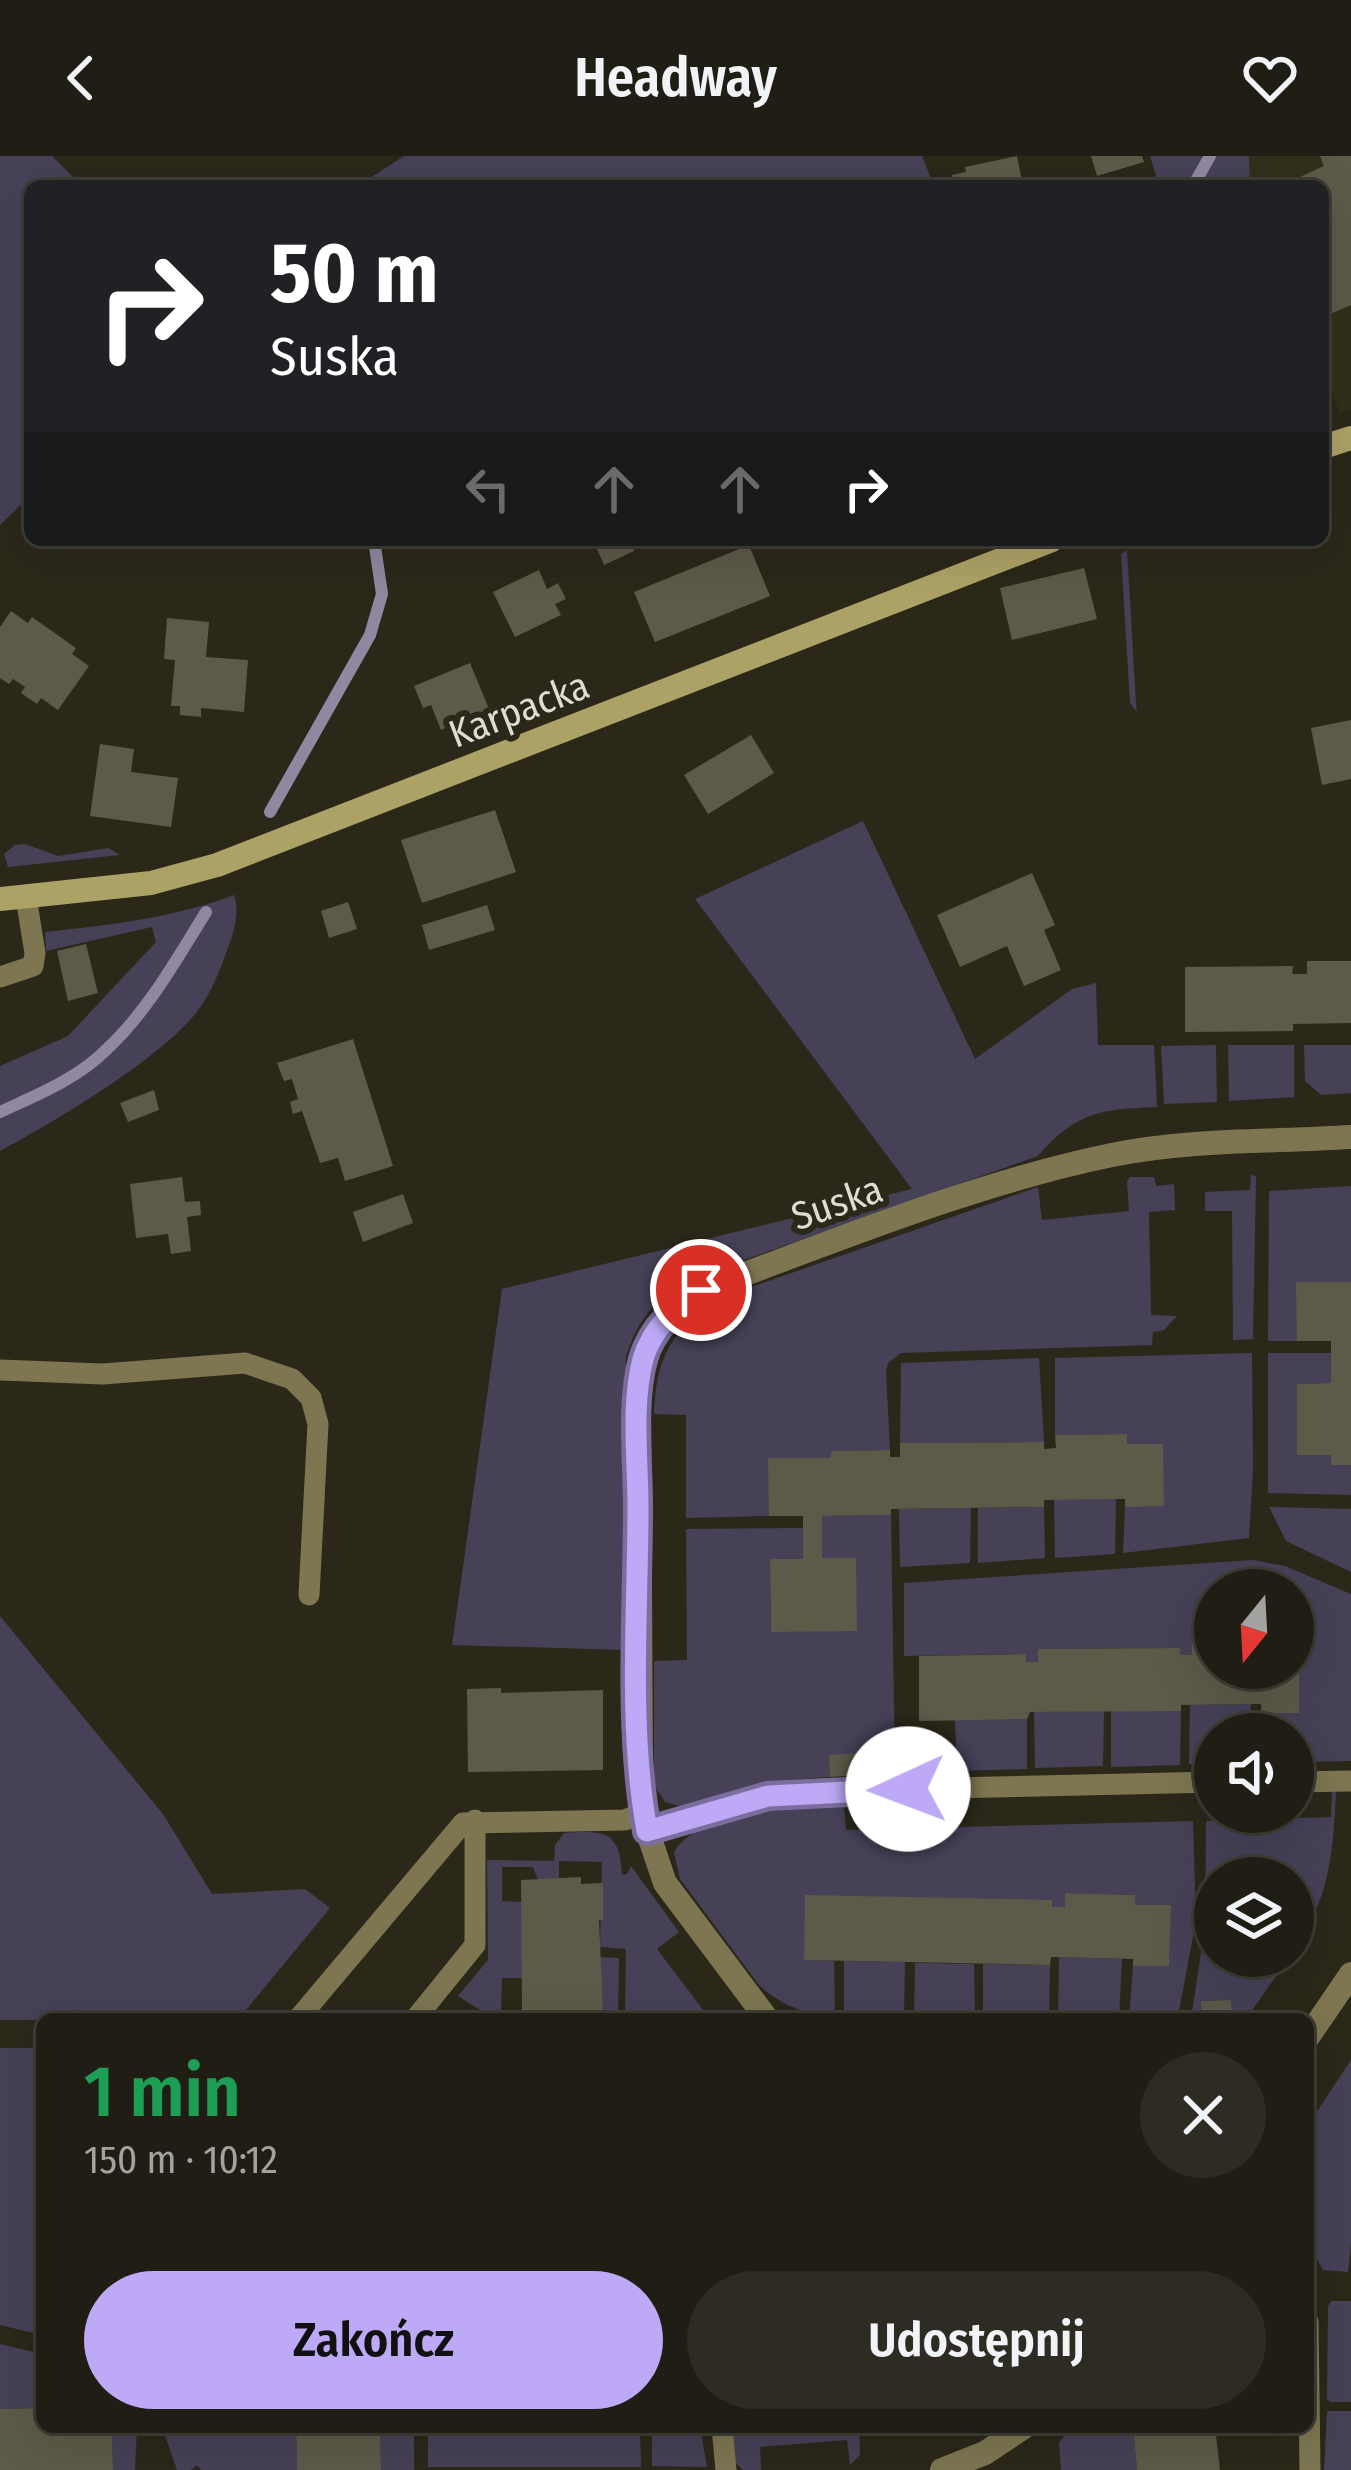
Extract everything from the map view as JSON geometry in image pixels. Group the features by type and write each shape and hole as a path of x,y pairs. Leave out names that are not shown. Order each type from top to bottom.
{"street":[{"name":"Karpacka","path":"0,899 151,883 218,865 1037,546"},
{"name":"Suska","path":"762,2013 665,1883 646,1821 638,1671 639,1386 651,1340 680,1304 701,1290 1039,1174 1115,1154 1351,1137"},
{"path":"1314,2029 1351,1974"},
{"path":"942,2470 985,2453 1015,2433"}],"lane":[{"path":"0,977 33,966 26,898"},
{"path":"0,1370 103,1374 245,1363 292,1378 311,1398 318,1424 309,1595"},
{"path":"1314,1782 1351,1781"},
{"path":"303,2013 463,1822 646,1821 813,1791 1194,1782"},
{"path":"420,2013 475,1945 475,1820"},
{"path":"723,2433 726,2470"},
{"path":"1310,2433 1310,2470"}],"shaded area":[{"path":"0,156 52,156 76,180 24,180 24,502 0,525"},
{"path":"404,156 922,156 932,180 367,180"},
{"path":"1150,156 1249,156 1250,180 1157,180"},
{"path":"1249,156 1351,156 1351,409 1340,413 1329,390 1329,180 1250,180"},
{"path":"1127,550 1137,712 1130,703 1121,554"},
{"path":"863,821 975,1059 1072,989 1096,983 1098,1045 1154,1045 1157,1107 1091,1116 1065,1130 1038,1156 679,1283 646,1315 626,1357 626,1650 452,1645 502,1289 912,1189 695,899"},
{"path":"25,844 58,856 108,848 120,855 8,867 4,854"},
{"path":"234,895 235,923 222,965 204,1002 183,1028 107,1087 0,1151 0,1066 68,1036 156,942 152,927 46,951 45,932 165,915"},
{"path":"1216,1045 1217,1102 1164,1104 1161,1046"},
{"path":"1228,1045 1294,1045 1294,1097 1229,1101"},
{"path":"1304,1045 1351,1045 1351,1093 1321,1095 1305,1081"},
{"path":"1251,1175 1256,1176 1253,1339 1233,1340 1232,1211 1205,1211 1205,1192 1250,1190"},
{"path":"1130,1177 1154,1177 1156,1186 1174,1184 1175,1210 1149,1212 1151,1315 1177,1316 1164,1330 1153,1332 1152,1345 901,1353 886,1371 890,1450 832,1451 831,1458 769,1458 769,1516 686,1518 686,1415 654,1414 655,1394 669,1348 701,1311 717,1299 1038,1187 1042,1220 1129,1211"},
{"path":"1351,1186 1351,1282 1297,1282 1297,1341 1268,1341 1269,1191"},
{"path":"1252,1353 1249,1538 1123,1553 1125,1507 1163,1444 1127,1444 1127,1434 1055,1435 1055,1358"},
{"path":"1268,1353 1331,1353 1331,1383 1297,1384 1298,1455 1331,1455 1351,1465 1351,1495 1268,1493"},
{"path":"1039,1358 1044,1442 900,1443 901,1363"},
{"path":"1054,1499 1116,1499 1115,1554 1055,1558"},
{"path":"1044,1507 1045,1558 978,1563 978,1508"},
{"path":"1269,1507 1351,1509 1351,1572 1286,1541"},
{"path":"971,1508 970,1563 900,1567 899,1509"},
{"path":"891,1515 895,1773 860,1775 859,1754 830,1777 787,1780 687,1808 665,1802 654,1785 654,1661 687,1660 686,1529 803,1528 803,1559 770,1560 771,1631 856,1631 856,1558 822,1558 822,1516"},
{"path":"1253,1560 1292,1569 1194,1569 1192,1655 1181,1655 1180,1648 1039,1649 1038,1662 1026,1662 1025,1654 904,1656 904,1583"},
{"path":"1314,1578 1351,1594 1351,1761 1314,1762 1314,1713 1261,1713 1299,1712 1298,1689 1314,1689"},
{"path":"0,1616 163,1814 212,1894 305,1889 330,1908 243,2013 36,2013 36,2020 0,2020"},
{"path":"1251,1704 1251,1713 1194,1713 1194,1764 1189,1764 1190,1705"},
{"path":"1104,1711 1103,1766 1035,1768 1034,1712"},
{"path":"1111,1711 1181,1711 1180,1765 1111,1767"},
{"path":"1027,1719 1027,1769 957,1771 955,1720"},
{"path":"1332,1791 1336,1792 1331,1856 1314,1915 1314,1857 1206,1857 1206,1833 1314,1833 1314,1818 1331,1817"},
{"path":"844,1804 846,1830 1193,1821 1194,1932 1179,2013 1129,2013 1133,1966 1169,1965 1170,1906 1135,1905 1134,1895 1066,1893 1065,1907 1052,1907 1051,1900 804,1959 834,1961 835,2013 803,2011 759,1985 680,1879 674,1853 685,1839 703,1828 751,1814"},
{"path":"564,1833 600,1833 614,1842 622,1875 631,1866 679,1932 657,1949 705,2013 625,2013 626,1949 600,1947 602,1862 559,1861 559,1880 538,1880 533,1867 502,1867 502,1901 522,1902 522,1978 502,1978 501,2013 485,2013 458,1996 488,1960 487,1860 554,1861 555,1845"},
{"path":"600,1957 619,1958 618,2013 501,2013 602,2011"},
{"path":"1059,1957 1122,1959 1119,2013 1058,2013"},
{"path":"844,1961 905,1962 904,2013 844,2013"},
{"path":"915,1963 974,1964 975,2013 914,2013"},
{"path":"983,1964 1050,1965 1049,2013 983,2013"},
{"path":"1197,1977 1275,1977 1250,2013 1231,2013 1230,2000 1202,2001 1202,2013 1192,2013"},
{"path":"0,2048 36,2048 36,2334 0,2325"},
{"path":"1351,2060 1348,2272 1323,2270 1314,2253 1314,2116"},
{"path":"1331,2301 1351,2301 1351,2402 1327,2399"},
{"path":"0,2344 36,2353 36,2408 0,2409"},
{"path":"1327,2411 1351,2411 1351,2470 1324,2470"},
{"path":"112,2433 137,2433 135,2470 113,2470"},
{"path":"164,2433 296,2433 297,2470 201,2470 197,2465 177,2470"},
{"path":"380,2433 414,2433 414,2470 381,2470"},
{"path":"428,2433 640,2433 641,2467 428,2467"},
{"path":"652,2433 701,2433 707,2467 652,2466"},
{"path":"733,2433 859,2433 860,2455 850,2465 847,2440 760,2447 761,2470 743,2470 735,2462"},
{"path":"1066,2433 1134,2433 1137,2470 1061,2470 1059,2443"}],"building":[{"path":"1017,156 1022,180 953,180 952,175 966,172 965,167"},
{"path":"1091,156 1142,156 1144,162 1097,176"},
{"path":"1320,156 1351,156 1351,305 1330,314 1329,180 1293,180 1324,166"},
{"path":"596,546 632,546 634,551 604,565"},
{"path":"749,546 770,596 655,642 634,592"},
{"path":"1084,568 1097,619 1012,640 1000,588"},
{"path":"539,570 547,589 558,583 566,599 555,604 561,615 515,637 493,592"},
{"path":"11,611 28,623 32,617 76,648 72,654 89,666 58,710 41,698 37,704 21,693 25,687 13,679 9,684 0,678 0,627"},
{"path":"167,618 209,622 206,657 248,660 244,712 201,708 201,717 180,715 180,706 171,706 175,660 164,659"},
{"path":"470,663 489,709 441,730 431,705 423,708 414,686"},
{"path":"1351,720 1351,779 1322,785 1311,728"},
{"path":"751,735 774,773 708,814 684,775"},
{"path":"100,744 134,749 131,772 178,778 171,827 90,816"},
{"path":"495,810 516,872 422,903 401,840"},
{"path":"1032,873 1055,925 1044,930 1061,970 1024,986 1007,946 960,967 937,915"},
{"path":"348,902 357,929 329,938 321,911"},
{"path":"487,905 495,930 429,950 422,925"},
{"path":"86,944 98,993 68,1001 57,951"},
{"path":"1307,961 1351,961 1351,1023 1293,1024 1293,1031 1185,1032 1185,967 1293,966 1292,974 1307,974"},
{"path":"353,1039 393,1166 345,1181 338,1158 320,1163 302,1111 293,1114 290,1102 298,1099 292,1079 284,1081 277,1063"},
{"path":"154,1090 159,1110 128,1122 120,1103"},
{"path":"182,1177 185,1202 200,1201 201,1215 187,1217 191,1251 171,1254 168,1234 136,1238 130,1184"},
{"path":"403,1194 413,1223 363,1242 353,1212"},
{"path":"1296,1282 1351,1282 1351,1465 1331,1465 1331,1455 1297,1455 1297,1384 1331,1383 1331,1341 1297,1341"},
{"path":"1127,1434 1127,1444 1163,1444 1164,1506 1125,1507 1125,1499 1044,1500 1044,1507 891,1509 891,1515 822,1516 822,1558 856,1558 857,1631 771,1632 770,1559 803,1559 803,1516 769,1516 768,1458 831,1458 831,1451 890,1450 890,1457 900,1457 900,1443 1044,1442 1044,1449 1056,1448 1055,1435"},
{"path":"1194,1641 1194,1689 1299,1689 1299,1713 1261,1713 1261,1704 1181,1705 1181,1711 1030,1712 1027,1719 919,1721 919,1656 1026,1654 1026,1662 1038,1662 1038,1649 1180,1648 1181,1655 1192,1655"},
{"path":"501,1688 501,1693 603,1690 603,1770 468,1772 467,1689"},
{"path":"859,1753 860,1775 830,1777 829,1755"},
{"path":"581,1877 581,1884 603,1883 603,1920 599,1920 603,2011 522,2013 521,1880"},
{"path":"1065,1893 1135,1895 1135,1905 1171,1905 1169,1966 1133,1966 1133,1959 1056,1957 1051,1957 1050,1965 804,1960 805,1895 1052,1900 1052,1907 1065,1907"},
{"path":"1231,2000 1232,2013 1202,2013 1201,2001"},
{"path":"36,2408 36,2433 112,2433 113,2470 0,2470 0,2409"},
{"path":"296,2433 380,2433 381,2470 297,2470"},
{"path":"1134,2433 1216,2433 1220,2470 1137,2470"}],"waterway":[{"path":"1196,180 1210,156"},
{"path":"270,812 370,635 382,594 375,546"},
{"path":"0,1112 69,1078 106,1050 148,1002 206,912"}],"route":[{"path":"701,1290 664,1320 651,1340 639,1386 638,1671 640,1778 647,1831 768,1796 908,1789"}]}
